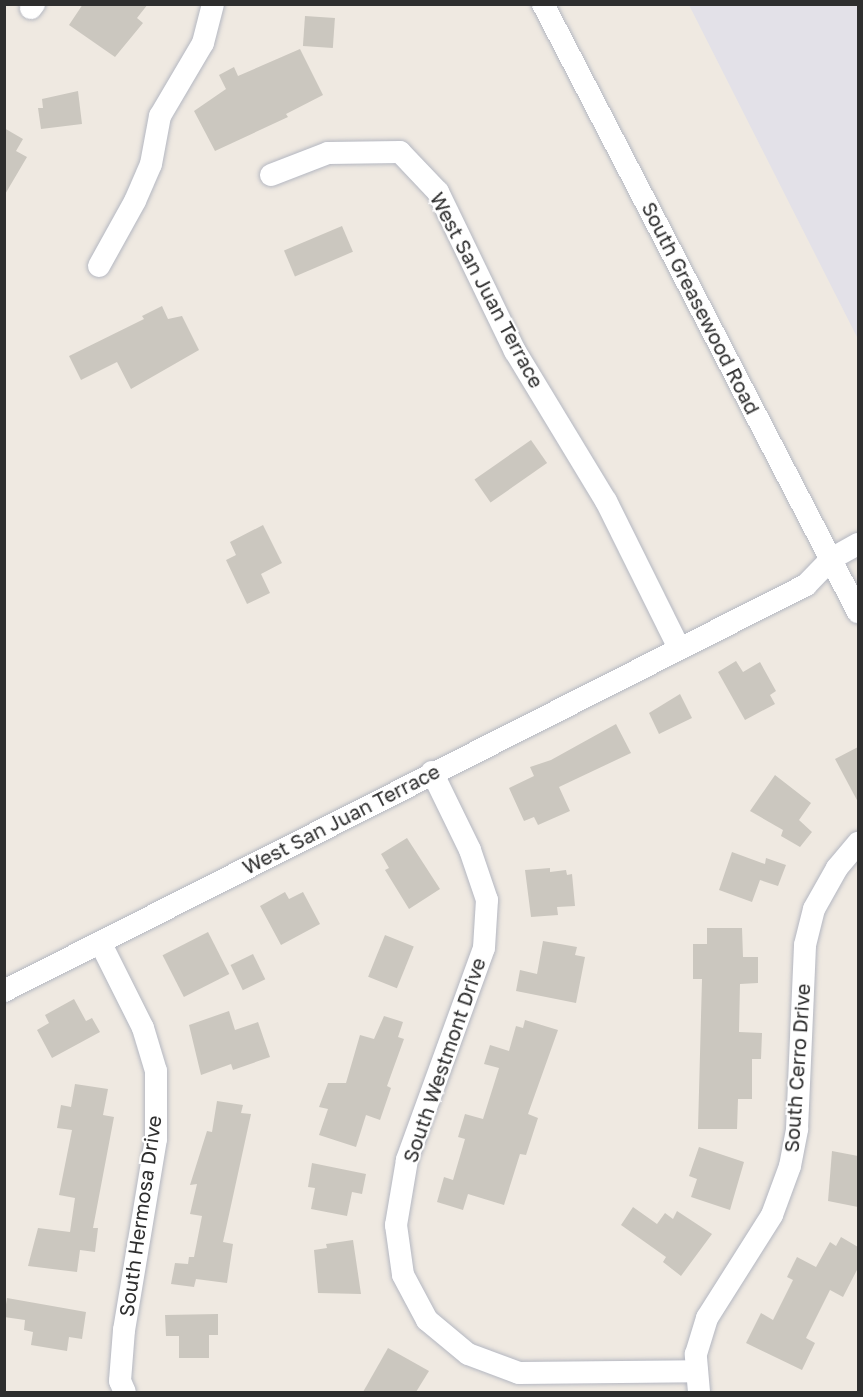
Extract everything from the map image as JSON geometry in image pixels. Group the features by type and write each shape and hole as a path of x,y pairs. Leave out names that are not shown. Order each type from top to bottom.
{"street":[{"path":"99,266 139,191 150,164 160,116 202,43 213,4"},
{"name":"South Greasewood Road","path":"543,4 858,612"},
{"name":"West San Juan Terrace","path":"271,175 328,153 400,152 438,192 516,351 606,501 679,648"},
{"name":"West San Juan Terrace","path":"4,991 100,944 432,772 806,585 831,559 858,544"},
{"name":"South Westmont Drive","path":"432,772 470,850 487,900 484,948 407,1160 396,1226 403,1275 427,1320 468,1354 519,1373 698,1382"},
{"name":"South Cerro Drive","path":"698,1382 696,1354 707,1318 772,1215 790,1166 797,1129 805,945 814,909 837,868 858,843"},
{"name":"South Hermosa Drive","path":"100,944 144,1028 156,1071 156,1139 124,1330 120,1381 125,1392"}],"shaded area":[{"path":"689,5 858,5 858,339"}],"building":[{"path":"83,4 148,4 137,18 143,23 115,57 69,25"},
{"path":"305,16 335,18 333,48 303,46"},
{"path":"300,49 323,95 286,114 288,117 215,151 194,111 226,89 219,75 234,67 238,76"},
{"path":"78,91 82,124 41,129 38,108 43,108 42,99"},
{"path":"4,128 23,139 16,151 27,157 4,196"},
{"path":"342,226 353,252 295,276 284,251"},
{"path":"162,306 168,319 182,316 199,350 131,389 117,362 81,380 69,356 144,319 142,316"},
{"path":"531,440 547,463 491,503 474,480"},
{"path":"263,525 282,563 261,574 270,593 247,604 226,560 236,555 230,542"},
{"path":"736,661 743,672 760,662 776,691 770,695 775,704 745,720 718,672"},
{"path":"680,694 692,718 659,734 649,713"},
{"path":"616,724 631,753 559,787 570,811 538,825 534,817 524,821 509,788 534,776 530,767 551,760"},
{"path":"858,747 858,802 835,759"},
{"path":"775,775 811,803 799,820 812,832 800,847 781,836 783,830 750,811"},
{"path":"407,838 440,889 409,909 385,870 389,868 381,854"},
{"path":"732,852 765,864 766,858 786,865 778,886 760,880 752,902 719,890"},
{"path":"550,868 550,872 566,870 567,875 572,874 575,906 557,907 558,915 531,917 525,870"},
{"path":"285,892 289,899 303,892 320,924 281,945 260,906"},
{"path":"707,928 742,928 743,957 758,957 758,983 740,984 739,1032 762,1033 761,1059 752,1059 752,1099 738,1099 737,1129 698,1129 702,979 693,979 693,944 707,944"},
{"path":"208,932 229,974 184,997 163,955"},
{"path":"385,935 414,947 397,988 368,977"},
{"path":"543,941 577,947 575,955 585,957 576,1003 516,991 520,970 537,974"},
{"path":"253,954 265,979 243,990 231,965"},
{"path":"74,999 86,1021 92,1018 100,1032 52,1058 37,1030 49,1023 45,1015"},
{"path":"229,1011 235,1030 258,1022 270,1057 233,1070 231,1064 201,1075 189,1025"},
{"path":"384,1016 403,1022 398,1037 404,1039 387,1086 391,1088 380,1120 366,1115 356,1147 319,1135 328,1109 319,1107 328,1083 346,1083 360,1035 374,1039"},
{"path":"525,1020 558,1030 528,1114 538,1118 526,1155 520,1154 504,1205 468,1194 463,1210 437,1202 444,1177 453,1180 465,1139 458,1137 465,1114 483,1119 499,1068 484,1064 490,1045 509,1051 516,1026 523,1028"},
{"path":"75,1084 108,1089 103,1115 114,1117 93,1228 98,1228 95,1252 80,1250 77,1272 28,1266 38,1228 70,1232 75,1198 59,1195 72,1130 57,1128 61,1105 71,1107"},
{"path":"217,1101 243,1105 241,1113 251,1114 223,1242 233,1244 227,1283 196,1279 194,1287 171,1284 175,1263 188,1264 189,1257 194,1257 202,1216 190,1214 197,1184 190,1185 207,1131 212,1132"},
{"path":"699,1147 744,1162 730,1210 691,1197 697,1179 689,1176"},
{"path":"832,1151 858,1156 858,1207 828,1201"},
{"path":"312,1163 366,1174 362,1194 352,1192 347,1216 311,1209 315,1188 308,1187"},
{"path":"633,1207 657,1224 665,1213 673,1219 677,1211 712,1234 681,1276 663,1262 666,1257 621,1225"},
{"path":"841,1237 858,1247 858,1268 843,1297 830,1290 806,1338 815,1343 802,1370 746,1343 761,1313 773,1320 793,1280 787,1277 797,1257 816,1267 830,1242 836,1246"},
{"path":"353,1240 361,1294 318,1293 314,1250 327,1248 326,1244"},
{"path":"7,1298 86,1312 82,1339 69,1337 67,1351 31,1345 33,1332 24,1330 25,1320 4,1317"},
{"path":"218,1314 218,1335 209,1335 209,1358 179,1358 179,1336 166,1336 165,1315"},
{"path":"388,1348 429,1371 416,1392 363,1392"}]}
